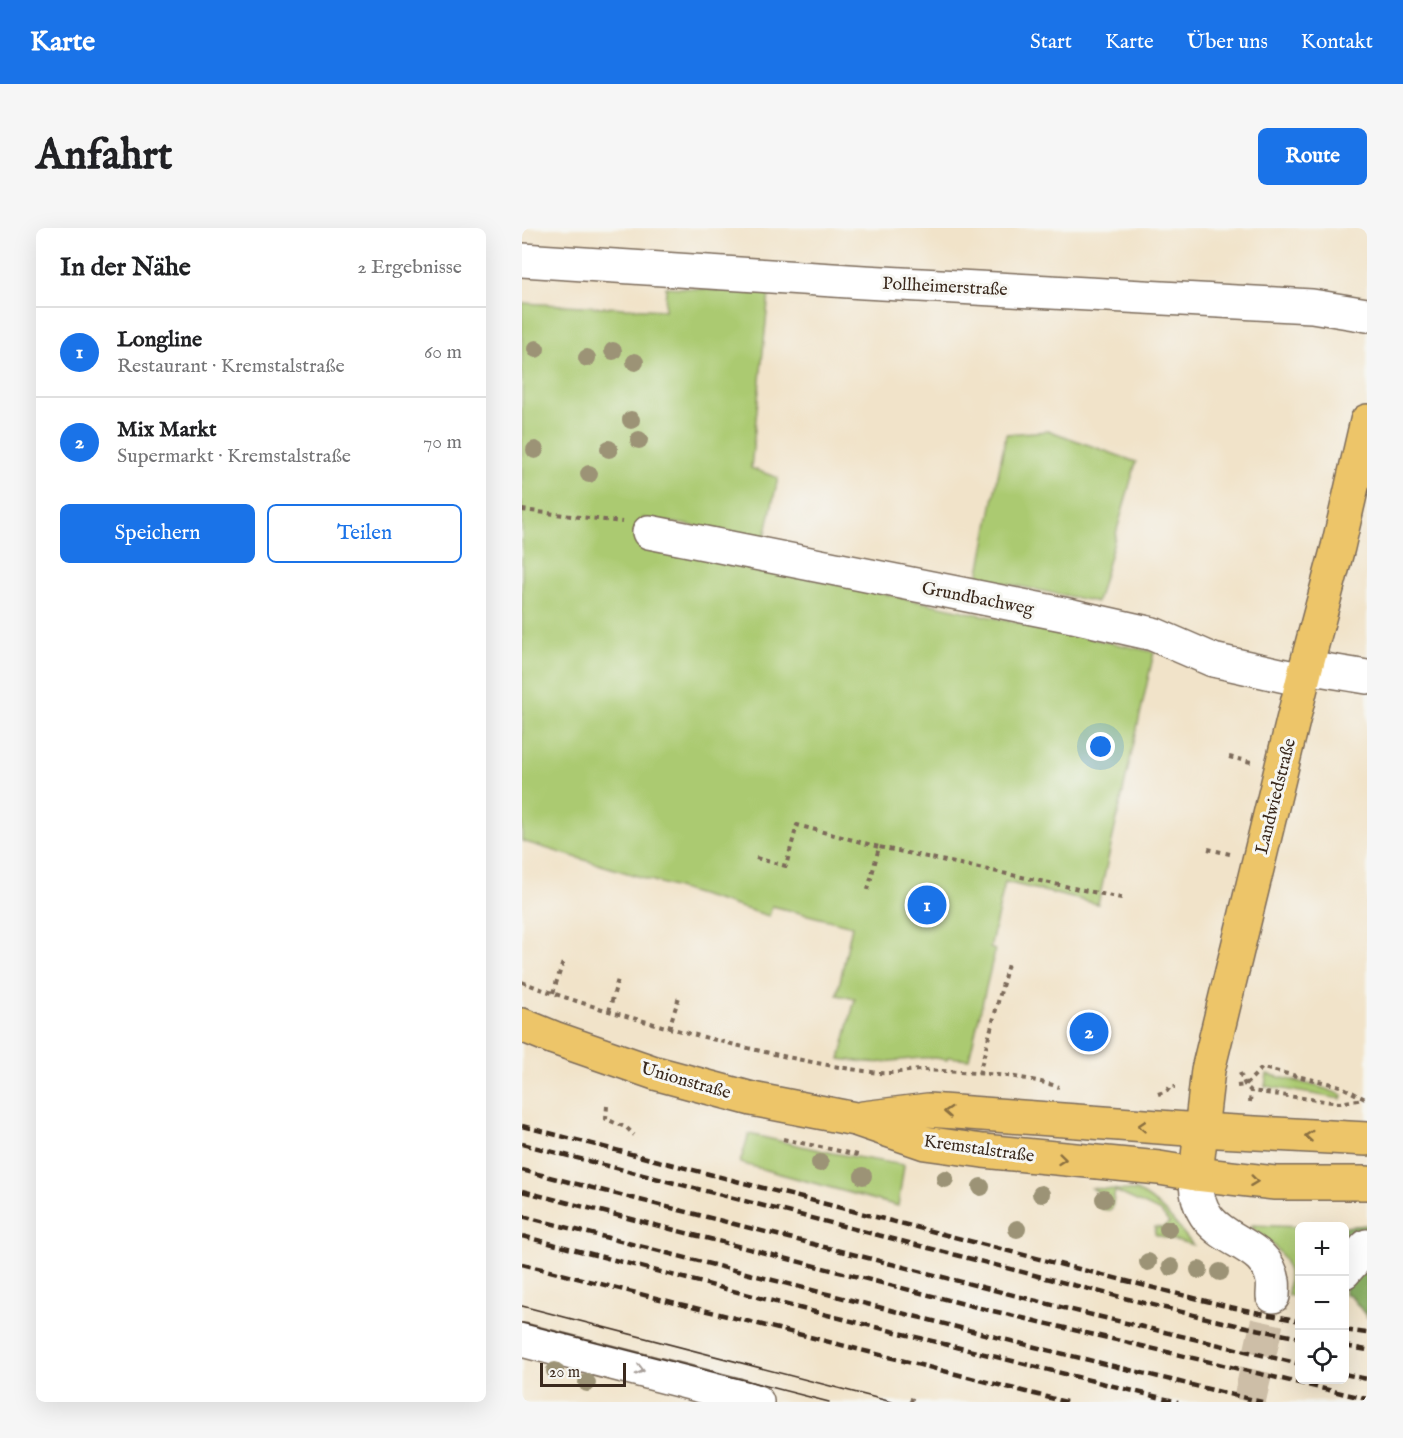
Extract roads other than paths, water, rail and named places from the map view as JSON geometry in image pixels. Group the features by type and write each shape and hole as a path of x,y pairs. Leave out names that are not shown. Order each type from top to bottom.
{"main road":[{"name":"Landwiedstraße","path":"1196,1174 1208,1070 1338,547 1367,421"},
{"name":"Unionstraße","path":"522,1025 655,1073 752,1099 855,1119"},
{"name":"Kremstalstraße","path":"855,1119 928,1110 1200,1130 1367,1139"},
{"name":"Kremstalstraße","path":"855,1119 925,1143 983,1151 1159,1168 1275,1183 1367,1183"}],"street":[{"name":"Pollheimerstraße","path":"522,260 864,282 1312,306 1367,315"},
{"name":"Grundbachweg","path":"649,532 1153,634 1213,660 1305,674 1367,677"},
{"path":"1196,1174 1198,1199 1204,1213 1219,1230 1258,1254 1268,1266 1273,1281 1273,1296"},
{"path":"1349,1266 1367,1246"},
{"path":"522,1340 757,1402"}],"tunnel":[{"path":"1249,1402 1273,1296"}],"tram line":[{"path":"522,1306 892,1402"},
{"path":"522,1323 829,1402"}],"railway":[{"path":"522,1126 1230,1307 1295,1320"},
{"path":"522,1144 1128,1299 1295,1337"},
{"path":"522,1170 1084,1313 1295,1363"},
{"path":"522,1191 976,1307 1367,1399"},
{"path":"522,1216 1035,1347 1262,1402"},
{"path":"522,1236 799,1308 1178,1402"},
{"path":"522,1264 1066,1402"},
{"path":"1349,1331 1367,1333"},
{"path":"1349,1347 1367,1350"},
{"path":"1349,1375 1367,1379"}],"place":[{"name":"Longline","path":"927,905"},
{"name":"Mix Markt","path":"1089,1032"}]}
